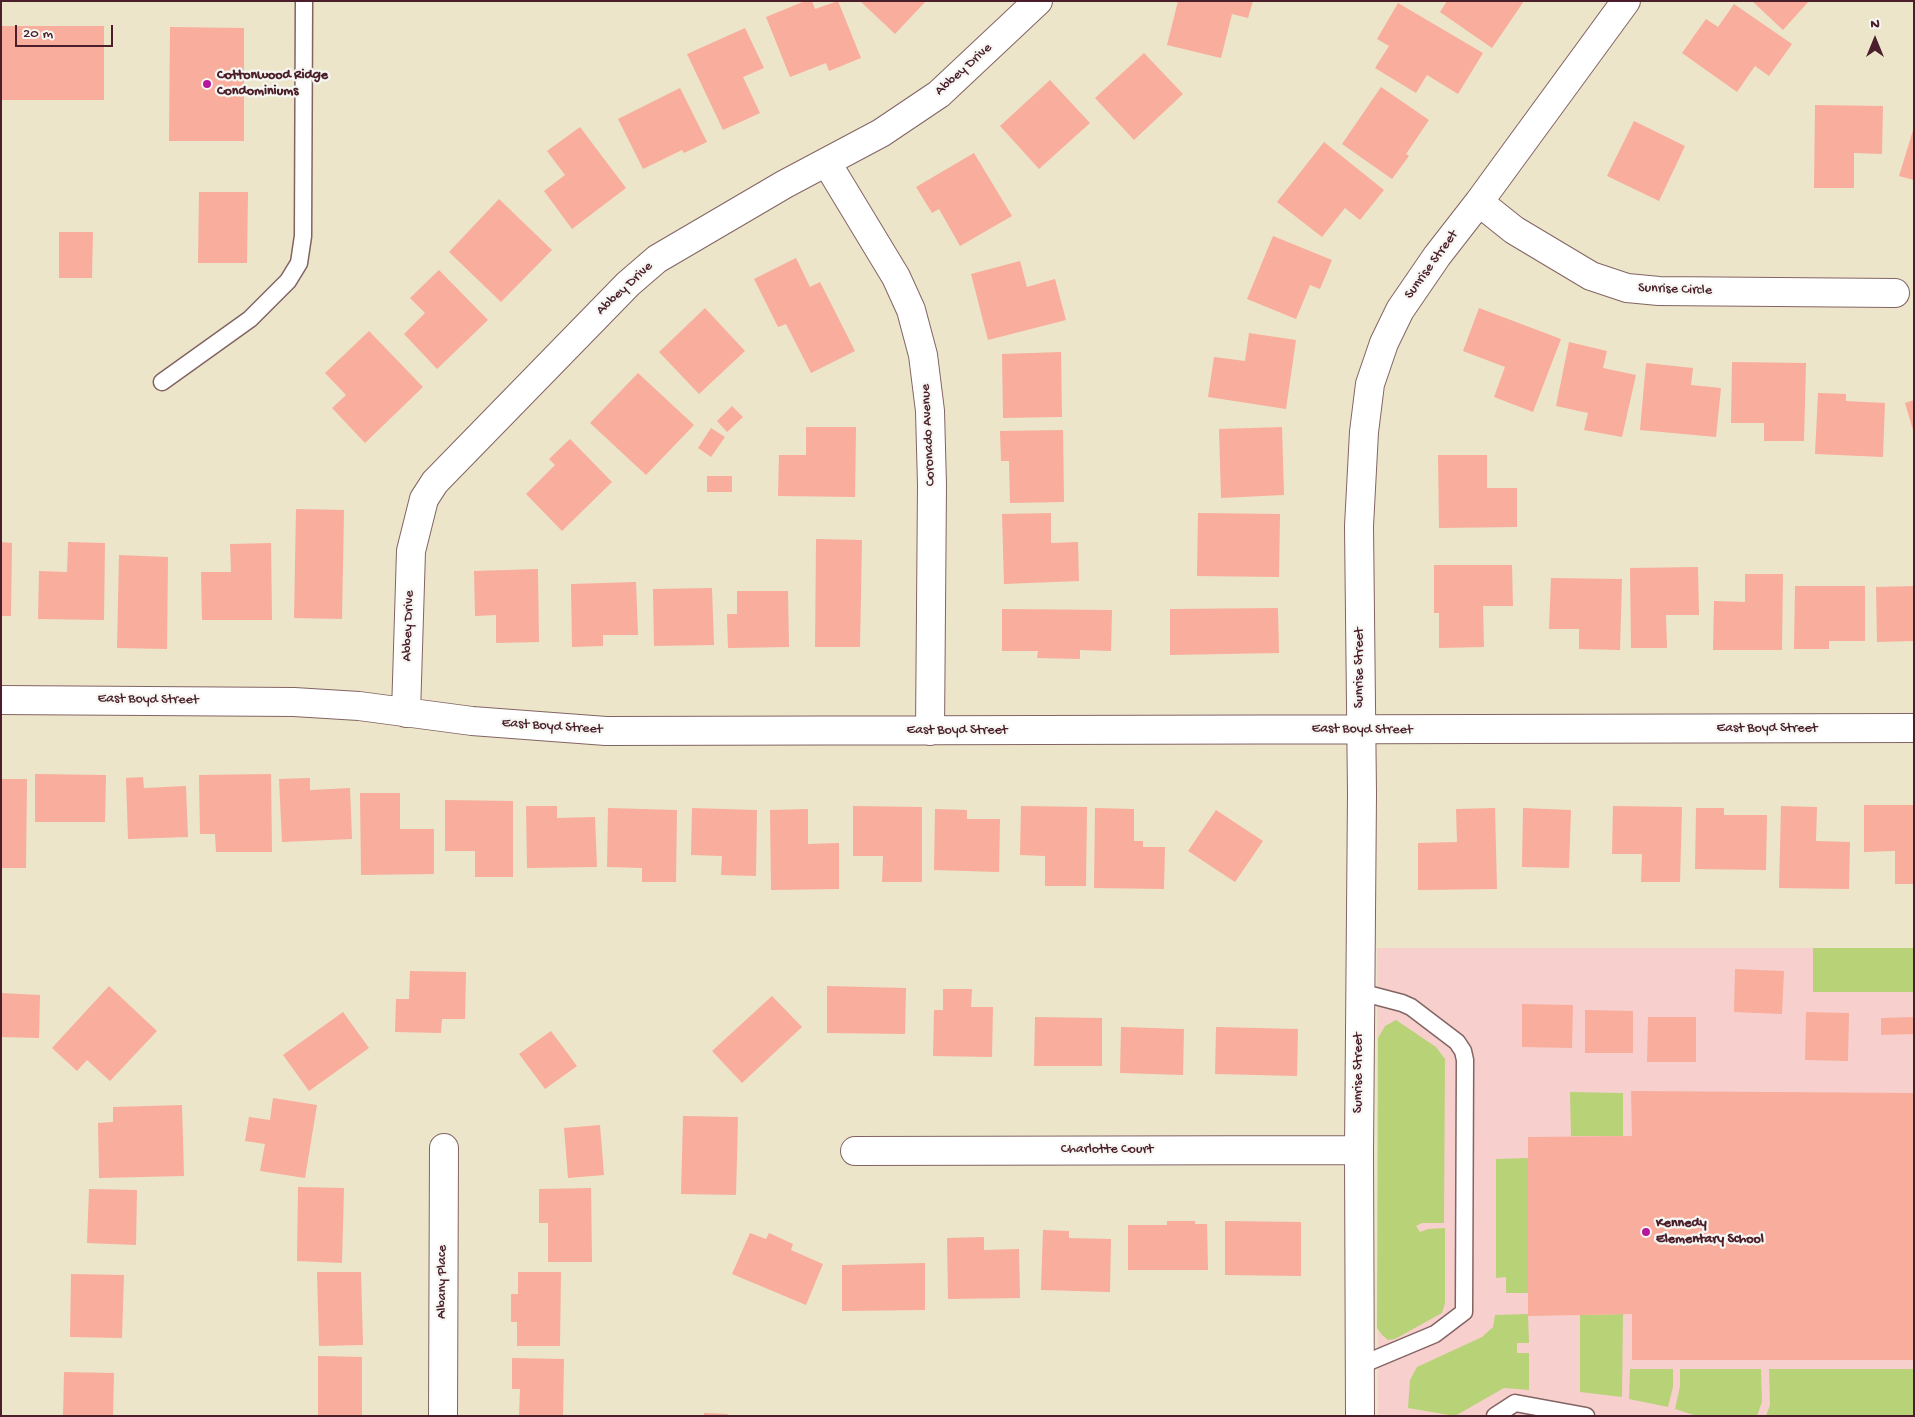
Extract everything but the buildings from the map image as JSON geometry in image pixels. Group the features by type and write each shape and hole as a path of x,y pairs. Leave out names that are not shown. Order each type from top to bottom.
{"street":[{"name":"Abbey Drive","path":"406,713 411,551 424,499 435,482 628,284 657,259 785,184 882,133 938,94 1038,1"},
{"name":"Sunrise Street","path":"1360,1416 1359,1150 1362,794 1359,526 1364,432 1370,384 1384,344 1400,310 1436,256 1479,202 1626,1"},
{"name":"Coronado Avenue","path":"827,163 896,277 911,310 923,355 930,411 932,476 930,731"},
{"name":"Sunrise Circle","path":"1479,202 1514,230 1591,276 1627,288 1659,291 1895,293"},
{"name":"East Boyd Street","path":"1,700 294,702 606,731 1914,728"},
{"name":"Albany Place","path":"443,1416 444,1148"},
{"name":"Charlotte Court","path":"855,1151 1359,1150"}],"lane":[{"path":"162,382 250,319 288,281 299,263 303,236 304,1"},
{"path":"1360,992 1402,1003 1411,1008 1457,1042 1463,1051 1465,1060 1464,1312 1435,1334 1361,1364"},
{"path":"1495,1416 1515,1403 1586,1416"}],"shaded area":[{"name":"Kennedy Elementary School","path":"1377,948 1914,948 1914,1416 1378,1416"}],"green space":[{"path":"1813,948 1914,948 1914,992 1813,992"},
{"path":"1396,1020 1436,1047 1445,1059 1444,1223 1422,1223 1416,1226 1420,1232 1428,1229 1445,1228 1445,1303 1442,1313 1395,1339 1388,1340 1377,1328 1378,1038 1385,1026"},
{"path":"1570,1092 1623,1093 1623,1136 1571,1136"},
{"path":"1528,1158 1528,1293 1506,1293 1506,1277 1496,1278 1496,1159"},
{"path":"1528,1314 1529,1343 1517,1343 1517,1353 1529,1353 1529,1390 1504,1388 1455,1416 1408,1408 1410,1380 1417,1367 1482,1337 1493,1327 1495,1315"},
{"path":"1623,1314 1622,1397 1580,1392 1580,1315"},
{"path":"1630,1369 1673,1369 1673,1387 1668,1407 1629,1399"},
{"path":"1680,1369 1761,1369 1762,1402 1757,1416 1697,1416 1675,1409 1680,1386"},
{"path":"1769,1369 1914,1369 1914,1416 1766,1416 1770,1405"}],"place":[{"name":"Cottonwood Ridge Condominiums","path":"207,84"},
{"name":"Kennedy Elementary School","path":"1646,1232"}]}
